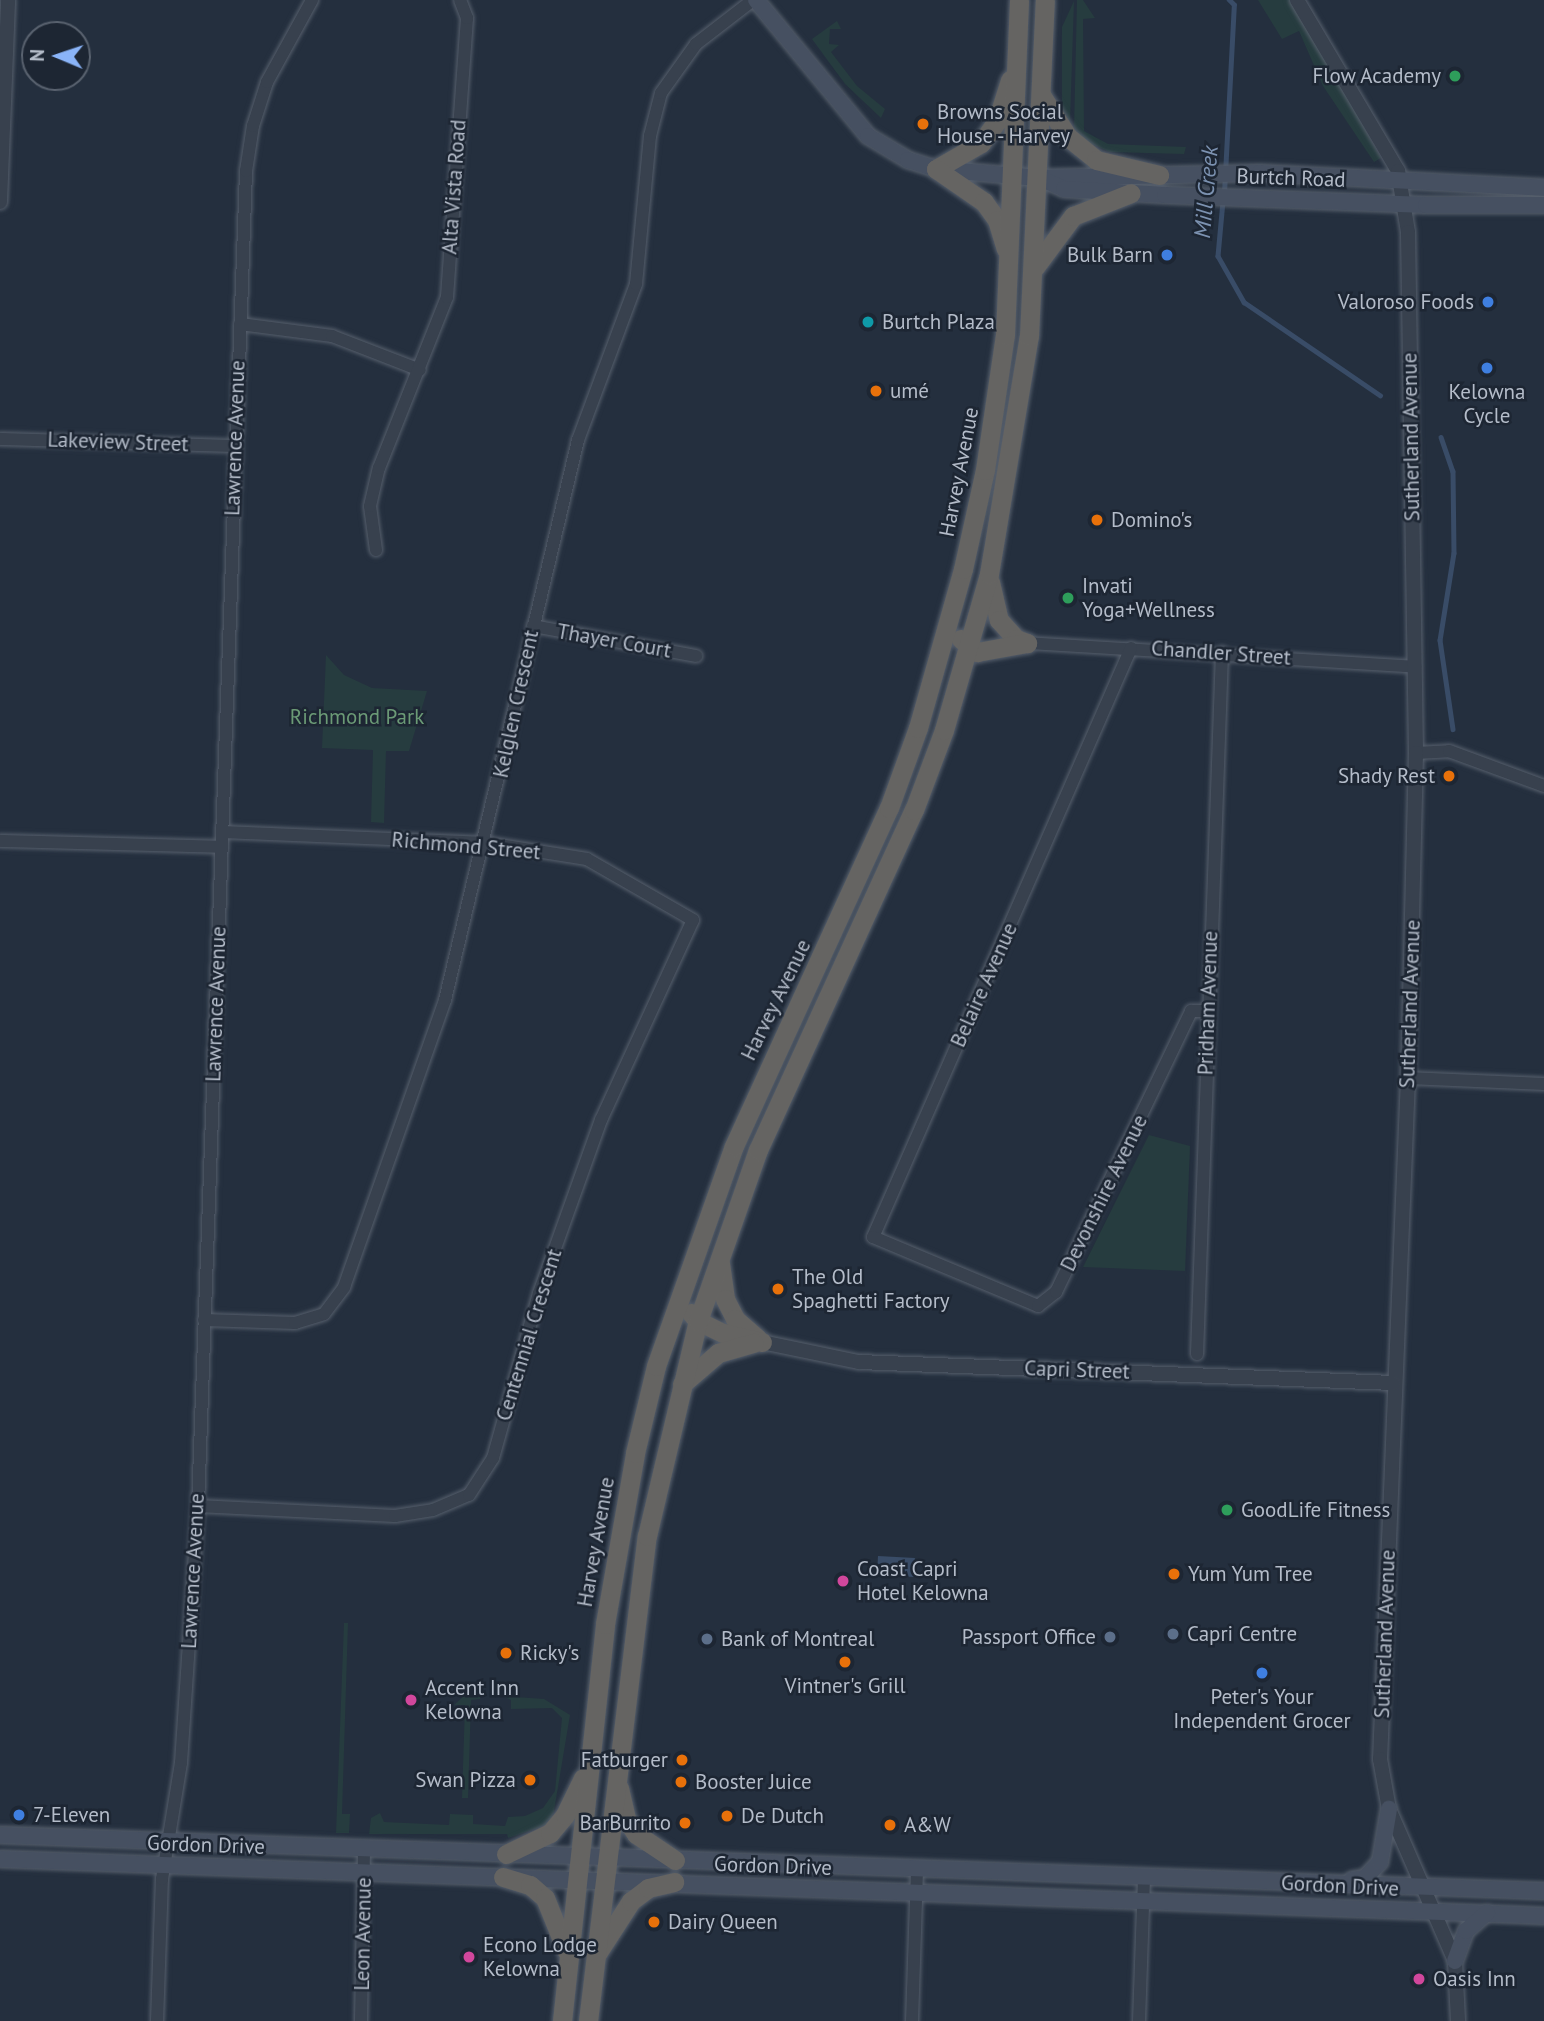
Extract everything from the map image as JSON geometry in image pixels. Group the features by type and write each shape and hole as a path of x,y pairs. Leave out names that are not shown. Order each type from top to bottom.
{"highway":[{"name":"Harvey Avenue","path":"562,2021 605,1624 635,1453 656,1366 682,1286 734,1146 889,808 950,617 985,470 1010,266 1019,0"},
{"path":"589,2021 615,1770 647,1536 698,1321 758,1150 900,845 969,649 989,574 1010,468 1035,267 1045,0"},
{"path":"1010,266 997,220 984,202 936,169 981,143 997,121 1017,59"},
{"path":"1041,95 1068,137 1096,160 1159,175"},
{"path":"1035,267 1073,216 1131,192"},
{"path":"989,574 999,620 1016,639 1027,643"},
{"path":"950,617 969,649"},
{"path":"969,649 995,651 1027,643"},
{"path":"719,1259 725,1300 735,1318 762,1342"},
{"path":"682,1286 687,1308 698,1321 762,1342"},
{"path":"681,1385 719,1353 762,1342"},
{"path":"506,1854 550,1833 565,1815 589,1764"},
{"path":"615,1770 626,1819 636,1834 675,1860"},
{"path":"503,1877 530,1885 545,1898 568,1955"},
{"path":"594,1959 631,1901 648,1888 674,1882"}],"main road":[{"name":"Burtch Road","path":"754,0 868,136 908,160 936,169 1039,178 1260,173 1544,188"},
{"name":"Burtch Road","path":"1039,178 1064,188 1197,196 1405,204 1544,205"},
{"path":"1341,1882 1373,1872 1382,1856 1390,1810"},
{"name":"Gordon Drive","path":"0,1835 1544,1891"},
{"name":"Gordon Drive","path":"0,1859 1544,1916"},
{"path":"1455,1961 1466,1931 1487,1913"}],"street":[{"path":"0,202 3,32 8,0"},
{"name":"Lawrence Avenue","path":"157,2021 163,1865 181,1763 198,1506 246,171 253,126 267,82 312,0"},
{"name":"Alta Vista Road","path":"376,550 370,506 373,493 447,297 467,18 460,0"},
{"name":"Kelglen Crescent","path":"204,1320 295,1322 324,1314 344,1287 445,1000 486,843 533,626 578,440 636,284 650,135 660,93 696,44 754,0"},
{"name":"Sutherland Avenue","path":"1297,0 1401,180 1405,204 1416,754 1408,1078 1380,1759 1390,1810 1436,1911 1455,1961 1458,2021"},
{"path":"240,324 332,336 420,370"},
{"name":"Lakeview Street","path":"0,439 235,446"},
{"name":"Thayer Court","path":"533,626 696,656"},
{"name":"Chandler Street","path":"1027,643 1222,652 1415,667"},
{"name":"Belaire Avenue","path":"958,1275 873,1237 1131,648"},
{"name":"Pridham Avenue","path":"1198,1354 1207,1011 1222,652"},
{"path":"1416,754 1449,751 1544,786"},
{"name":"Richmond Street","path":"222,832 486,843 587,859 693,920"},
{"path":"0,841 222,847"},
{"name":"Centennial Crescent","path":"198,1506 395,1516 433,1510 469,1495 493,1458 540,1293 601,1120 693,920"},
{"name":"Devonshire Avenue","path":"958,1275 1038,1306 1056,1292 1191,1011 1207,1011"},
{"path":"1408,1078 1544,1084"},
{"name":"Capri Street","path":"762,1342 859,1362 1394,1383"},
{"name":"Leon Avenue","path":"361,2021 364,1847"},
{"path":"912,2021 917,1869"},
{"path":"1139,2021 1144,1876"}],"green space":[{"path":"1077,0 1083,0 1095,18 1083,19 1084,131 1108,144 1186,147 1184,154 1110,152 1085,141 1074,129"},
{"path":"1258,0 1292,0 1381,158 1374,162 1323,86 1299,31 1282,39"},
{"path":"1074,1 1070,122 1067,124 1062,108 1062,27"},
{"path":"837,21 841,29 830,29 829,44 839,45 831,52 857,86 885,109 881,118 845,84 812,39"},
{"name":"Richmond Park","path":"326,655 344,675 372,688 427,691 409,751 386,751 384,823 371,822 373,750 322,748"},
{"path":"1149,1135 1190,1146 1185,1271 1083,1267"},
{"path":"344,1623 348,1623 342,1814 350,1814 349,1833 336,1833"},
{"path":"465,1695 480,1695 480,1699 471,1700 468,1798 462,1798 465,1705 454,1705"},
{"path":"502,1696 544,1699 570,1715 553,1817 544,1826 508,1838 507,1834 369,1834 371,1818 380,1813 384,1822 449,1825 450,1814 473,1815 473,1824 505,1826 508,1817 525,1816 543,1808 555,1791 562,1718 552,1708 511,1709 511,1700"}],"water":[{"path":"878,1556 915,1558 914,1577 877,1575"}],"waterway":[{"name":"Mill Creek","path":"1224,193 1234,5 1229,0"},
{"name":"Mill Creek","path":"1223,201 1218,256 1244,302 1380,395"},
{"name":"Mill Creek","path":"1441,437 1453,471 1454,553 1440,640 1453,729"}],"place":[{"name":"Flow Academy","path":"1455,76"},
{"name":"Browns Social House - Harvey","path":"923,124"},
{"name":"Bulk Barn","path":"1167,255"},
{"name":"Valoroso Foods","path":"1488,302"},
{"name":"Burtch Plaza","path":"868,322"},
{"name":"Kelowna Cycle","path":"1487,368"},
{"name":"umé","path":"876,391"},
{"name":"Domino's","path":"1097,520"},
{"name":"Invati Yoga+Wellness","path":"1068,598"},
{"name":"Shady Rest","path":"1449,776"},
{"name":"The Old Spaghetti Factory","path":"778,1289"},
{"name":"GoodLife Fitness","path":"1227,1510"},
{"name":"Yum Yum Tree","path":"1174,1574"},
{"name":"Coast Capri Hotel Kelowna","path":"843,1581"},
{"name":"Capri Centre","path":"1173,1634"},
{"name":"Passport Office","path":"1110,1637"},
{"name":"Bank of Montreal","path":"707,1639"},
{"name":"Ricky's","path":"506,1653"},
{"name":"Vintner's Grill","path":"845,1662"},
{"name":"Peter's Your Independent Grocer","path":"1262,1673"},
{"name":"Accent Inn Kelowna","path":"411,1700"},
{"name":"Fatburger","path":"682,1760"},
{"name":"Swan Pizza","path":"530,1780"},
{"name":"Booster Juice","path":"681,1782"},
{"name":"7-Eleven","path":"19,1815"},
{"name":"De Dutch","path":"727,1816"},
{"name":"BarBurrito","path":"685,1823"},
{"name":"A&W","path":"890,1825"},
{"name":"Dairy Queen","path":"654,1922"},
{"name":"Econo Lodge Kelowna","path":"469,1957"},
{"name":"Oasis Inn","path":"1419,1979"}]}
